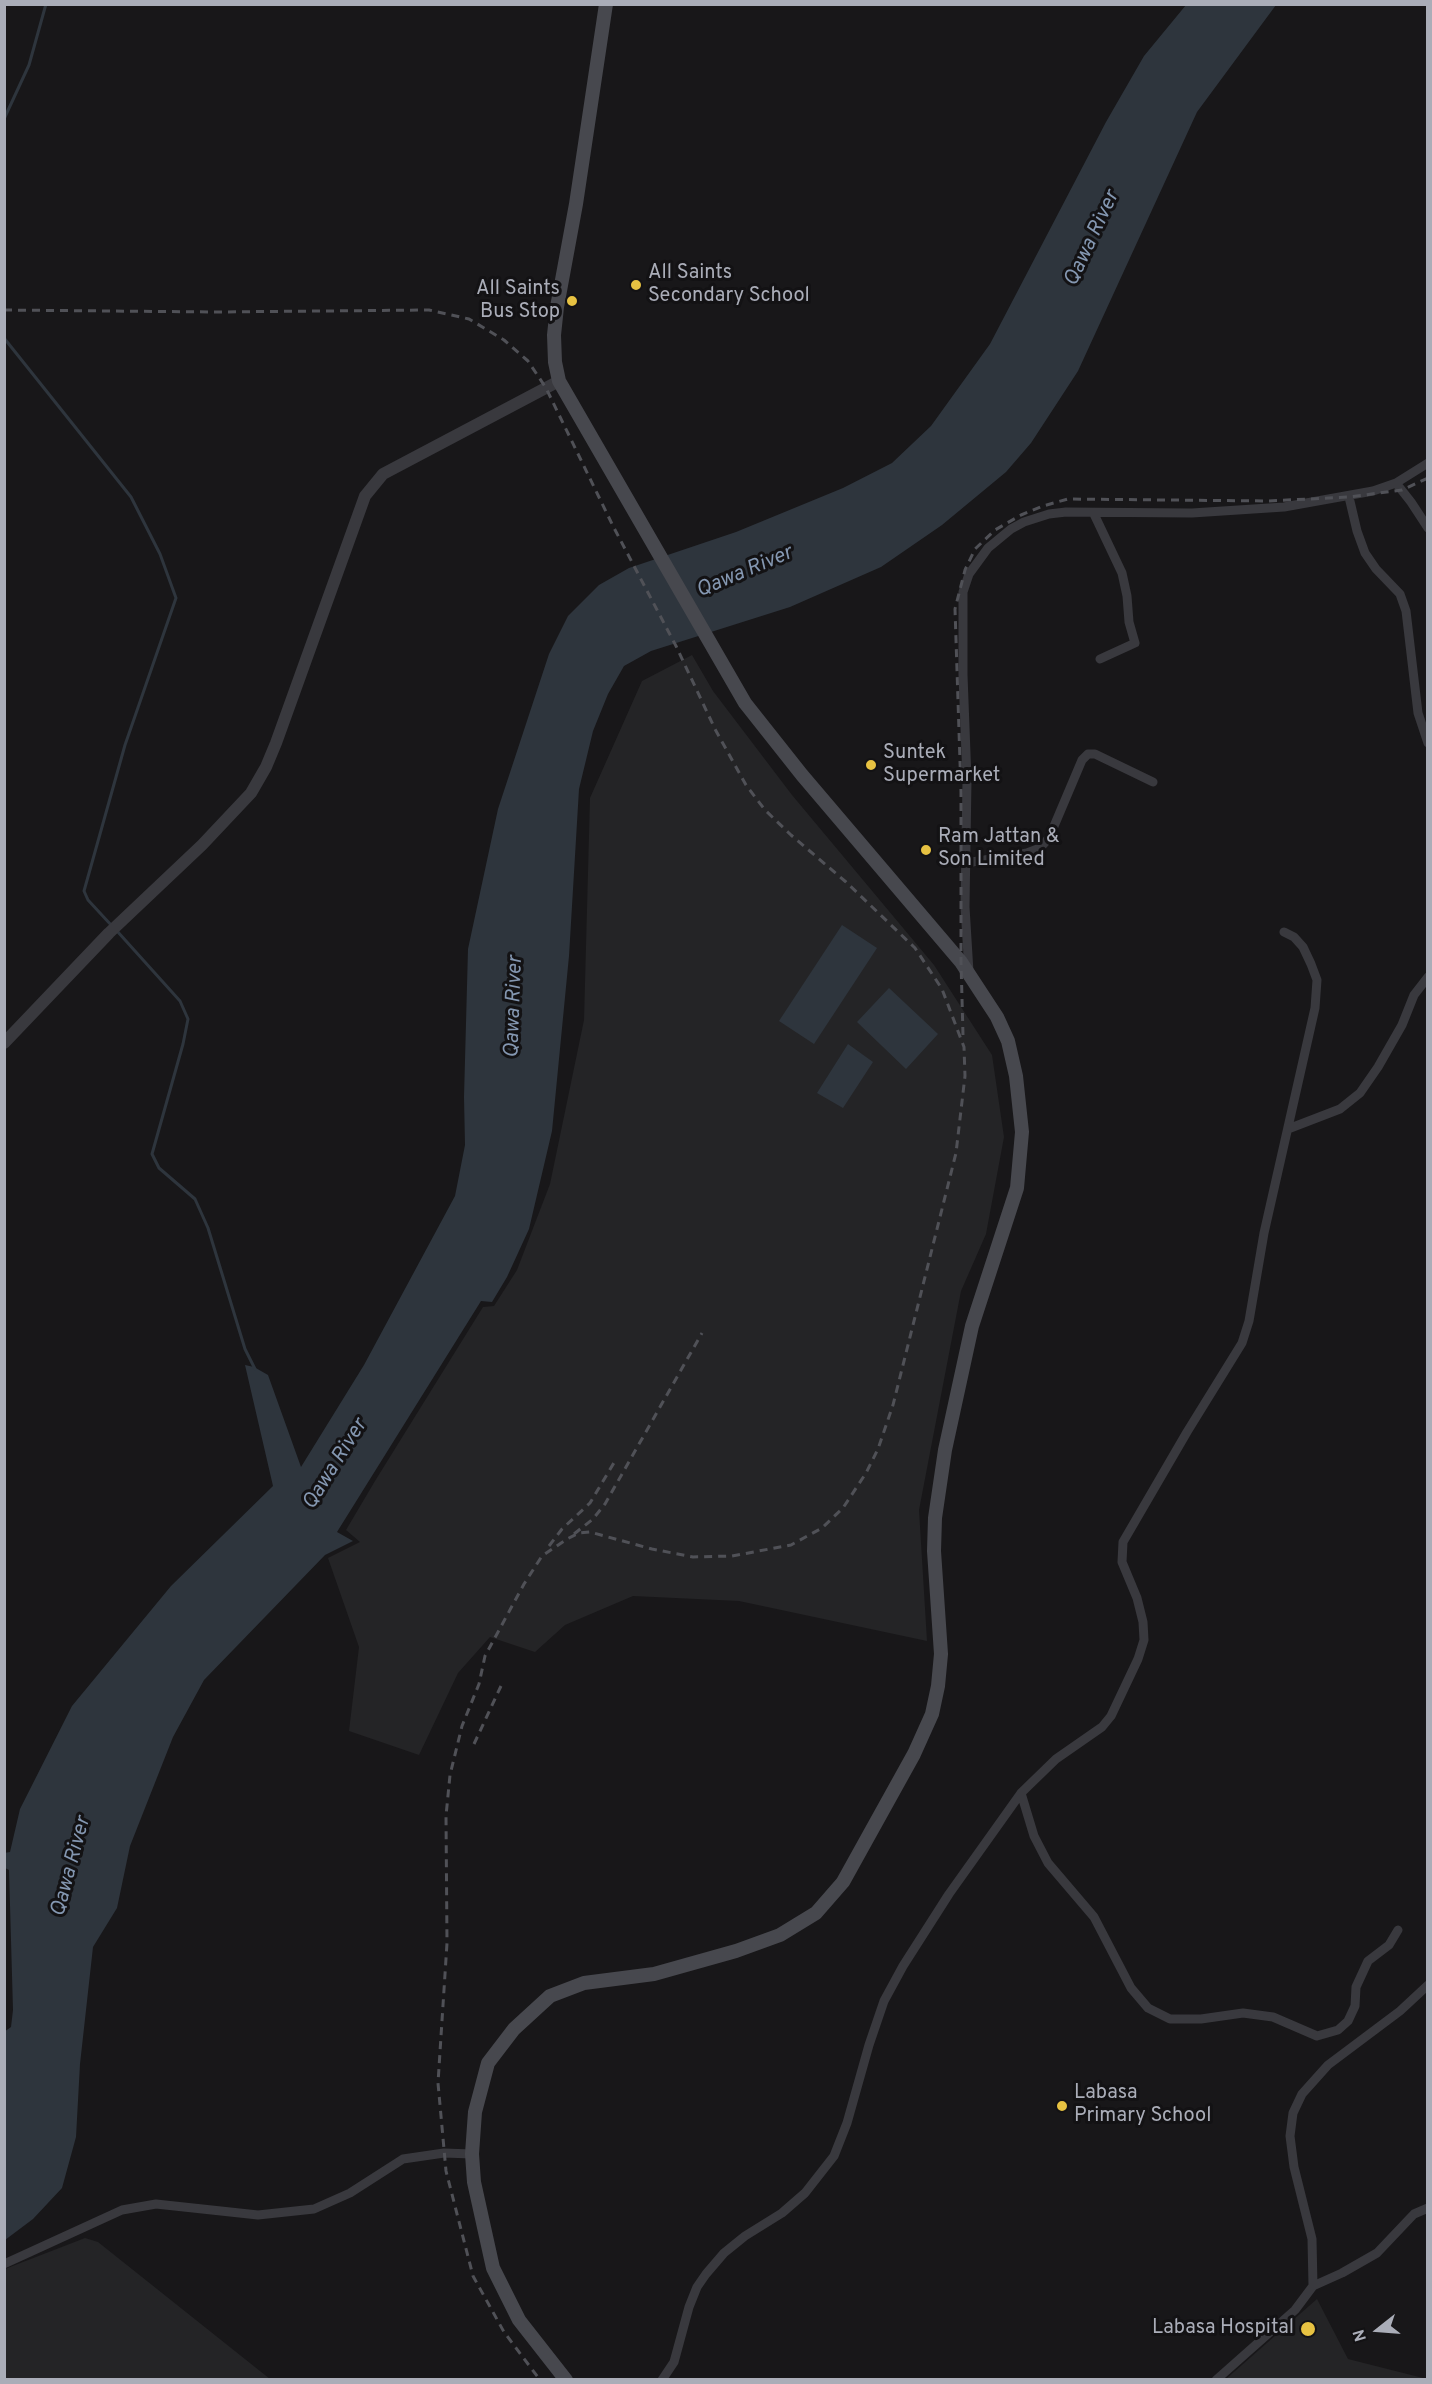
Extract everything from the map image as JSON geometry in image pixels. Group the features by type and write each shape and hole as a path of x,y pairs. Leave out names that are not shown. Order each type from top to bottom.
{"main road":[{"path":"566,2379 519,2320 493,2268 474,2182 472,2154 476,2112 488,2063 514,2029 550,1996 576,1986 612,1978 654,1974 736,1952 780,1935 816,1913 843,1882 914,1754 927,1724 938,1686 941,1654 934,1551 935,1518 945,1450 972,1326 1010,1213 1017,1188 1021,1156 1021,1112 1008,1041 997,1017 969,972 744,703 558,381 554,334 557,308 576,204 606,4"}],"street":[{"path":"4,1043 109,933 202,845 251,793 266,767 365,496 383,474 558,381"},
{"path":"969,972 966,863 967,780 962,624 963,592 977,560 999,538 1024,522 1066,512 1094,514 1218,512 1284,507 1349,497 1396,483 1428,463"},
{"path":"1396,483 1428,528"},
{"path":"1349,497 1365,552 1376,569 1400,594 1406,611 1418,712 1428,743"},
{"path":"1094,514 1122,573 1129,622 1135,643 1100,660"},
{"path":"966,863 1027,853 1040,848 1049,838 1082,760 1088,754 1095,754 1153,782"},
{"path":"665,2379 674,2362 689,2307 697,2287 706,2274 738,2241 782,2213 805,2193 834,2156 847,2123 884,2001 903,1966 949,1894 1021,1793 1056,1759 1102,1727 1111,1716 1138,1659 1144,1640 1143,1622 1137,1598 1122,1562 1123,1542 1242,1343 1249,1321 1264,1233 1315,1008 1317,980 1303,947 1294,937 1284,932"},
{"path":"1287,1129 1340,1109 1360,1093 1402,1025 1414,995 1428,977"},
{"path":"1021,1793 1029,1813 1034,1836 1048,1863 1094,1917 1131,1988 1148,2008 1170,2019 1201,2019 1243,2013 1273,2017 1317,2036 1338,2030 1348,2021 1355,2006 1356,1987 1368,1961 1389,1945 1398,1930"},
{"path":"1313,2286 1312,2240 1294,2167 1290,2136 1293,2113 1302,2094 1328,2065 1400,2011 1428,1985"},
{"path":"4,2264 122,2210 156,2204 258,2216 314,2209 350,2193 403,2159 444,2153 472,2154"},
{"path":"1216,2379 1295,2310 1313,2286 1377,2253 1414,2214 1428,2208"}],"shaded area":[{"path":"692,655 713,691 792,795 934,965 992,1055 1004,1137 986,1234 961,1291 919,1510 927,1641 739,1601 633,1596 565,1625 535,1652 490,1637 458,1673 419,1755 349,1731 359,1647 328,1558 360,1542 346,1530 483,1307 494,1306 517,1270 550,1184 584,1020 590,798 642,681"},
{"path":"85,2238 98,2242 270,2379 5,2379 5,2269"},
{"name":"Labasa Hospital","path":"1317,2299 1348,2359 1427,2379 1226,2379"}],"water":[{"name":"Qawa River","path":"1186,5 1276,5 1197,112 1078,371 1031,443 1006,472 942,525 881,567 790,607 651,651 624,666 608,694 593,731 579,789 569,956 552,1131 529,1229 507,1277 492,1302 481,1301 337,1532 353,1541 325,1555 204,1680 173,1737 130,1846 117,1908 93,1947 80,2064 76,2137 62,2188 33,2219 5,2240 4,2032 11,2027 13,2010 9,1870 5,1868 4,1853 10,1852 20,1809 72,1706 171,1586 273,1486 245,1365 268,1375 301,1467 364,1365 455,1196 465,1145 468,949 498,809 549,654 568,616 599,585 629,568 736,532 843,488 892,463 931,426 990,344 1106,122 1144,56"},
{"path":"842,925 877,948 814,1044 779,1021"},
{"path":"889,988 938,1034 906,1069 857,1022"},
{"path":"848,1044 873,1062 843,1108 817,1093"}],"waterway":[{"path":"4,119 29,65 46,4"},
{"path":"4,338 131,497 160,554 176,598 125,745 84,891 88,900 112,926"},
{"path":"117,931 180,1001 188,1019 152,1154 159,1168 195,1199 208,1228 245,1349 255,1369"}],"railway":[{"path":"4,310 216,312 429,310 469,319 504,340 528,361 546,388 613,526 676,646 715,729 746,785 765,810 846,882 915,948 942,989 964,1047 965,1076 956,1153 893,1405 878,1449 866,1473 843,1508 822,1528 791,1545 732,1556 693,1557 652,1549 590,1532 579,1533 567,1539 542,1556 524,1584 485,1656 479,1684 462,1726 450,1775 446,1816 447,1943 438,2083 446,2171 473,2276 504,2332 540,2380"},
{"path":"963,1035 961,792 955,609 965,570 975,549 995,530 1021,515 1068,499 1268,501 1349,497 1402,490 1428,478"},
{"path":"574,1534 593,1519 605,1504 702,1333"},
{"path":"549,1546 562,1529 590,1503 615,1461"},
{"path":"474,1744 501,1686"}],"place":[{"name":"All Saints Secondary School","path":"636,285"},
{"name":"All Saints Bus Stop","path":"572,301"},
{"name":"Suntek Supermarket","path":"871,765"},
{"name":"Ram Jattan & Son Limited","path":"926,850"},
{"name":"Labasa Primary School","path":"1062,2106"},
{"name":"Labasa Hospital","path":"1308,2329"}]}
